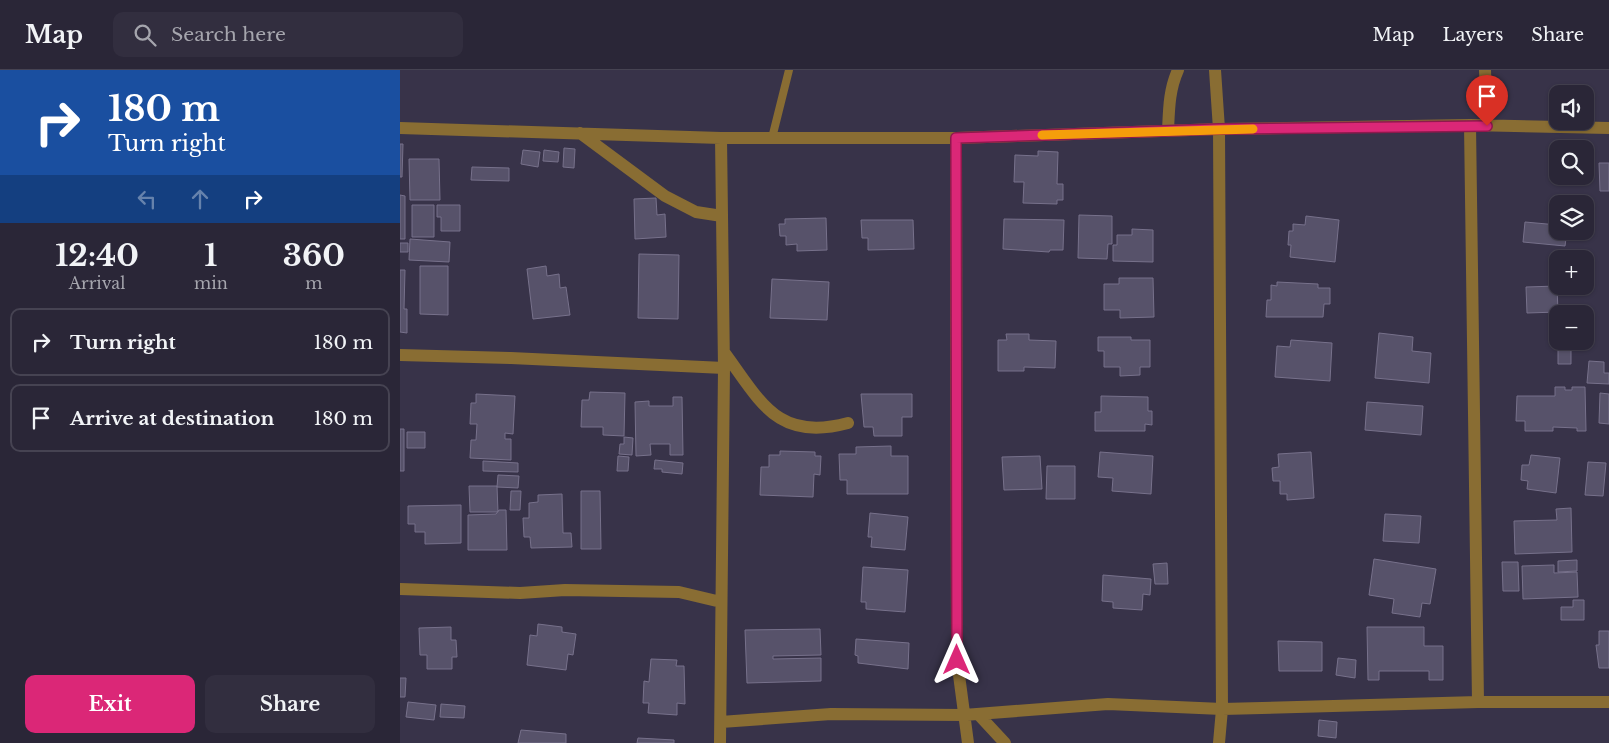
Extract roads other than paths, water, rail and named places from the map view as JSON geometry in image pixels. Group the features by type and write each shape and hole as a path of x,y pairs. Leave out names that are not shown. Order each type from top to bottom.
{"street":[{"path":"1168,131 1172,82 1178,70"},
{"path":"1215,70 1219,129 1222,709 1219,743"},
{"path":"1486,70 1487,126"},
{"path":"1470,125 1478,702"},
{"path":"400,128 721,138 956,138 1219,129 1470,125 1609,128"},
{"path":"580,133 665,196 696,212 722,216"},
{"path":"720,743 720,602 724,368 721,138"},
{"path":"956,138 957,660 968,743"},
{"path":"724,352 760,401 778,418 794,426 832,428 848,423"},
{"path":"400,355 724,368"},
{"path":"400,589 520,593 565,590 679,592 720,602"},
{"path":"721,722 831,714 964,715 1108,704 1222,709 1478,702 1609,702"},
{"path":"978,714 1005,743"}],"lane":[{"path":"772,138 789,70"}]}
